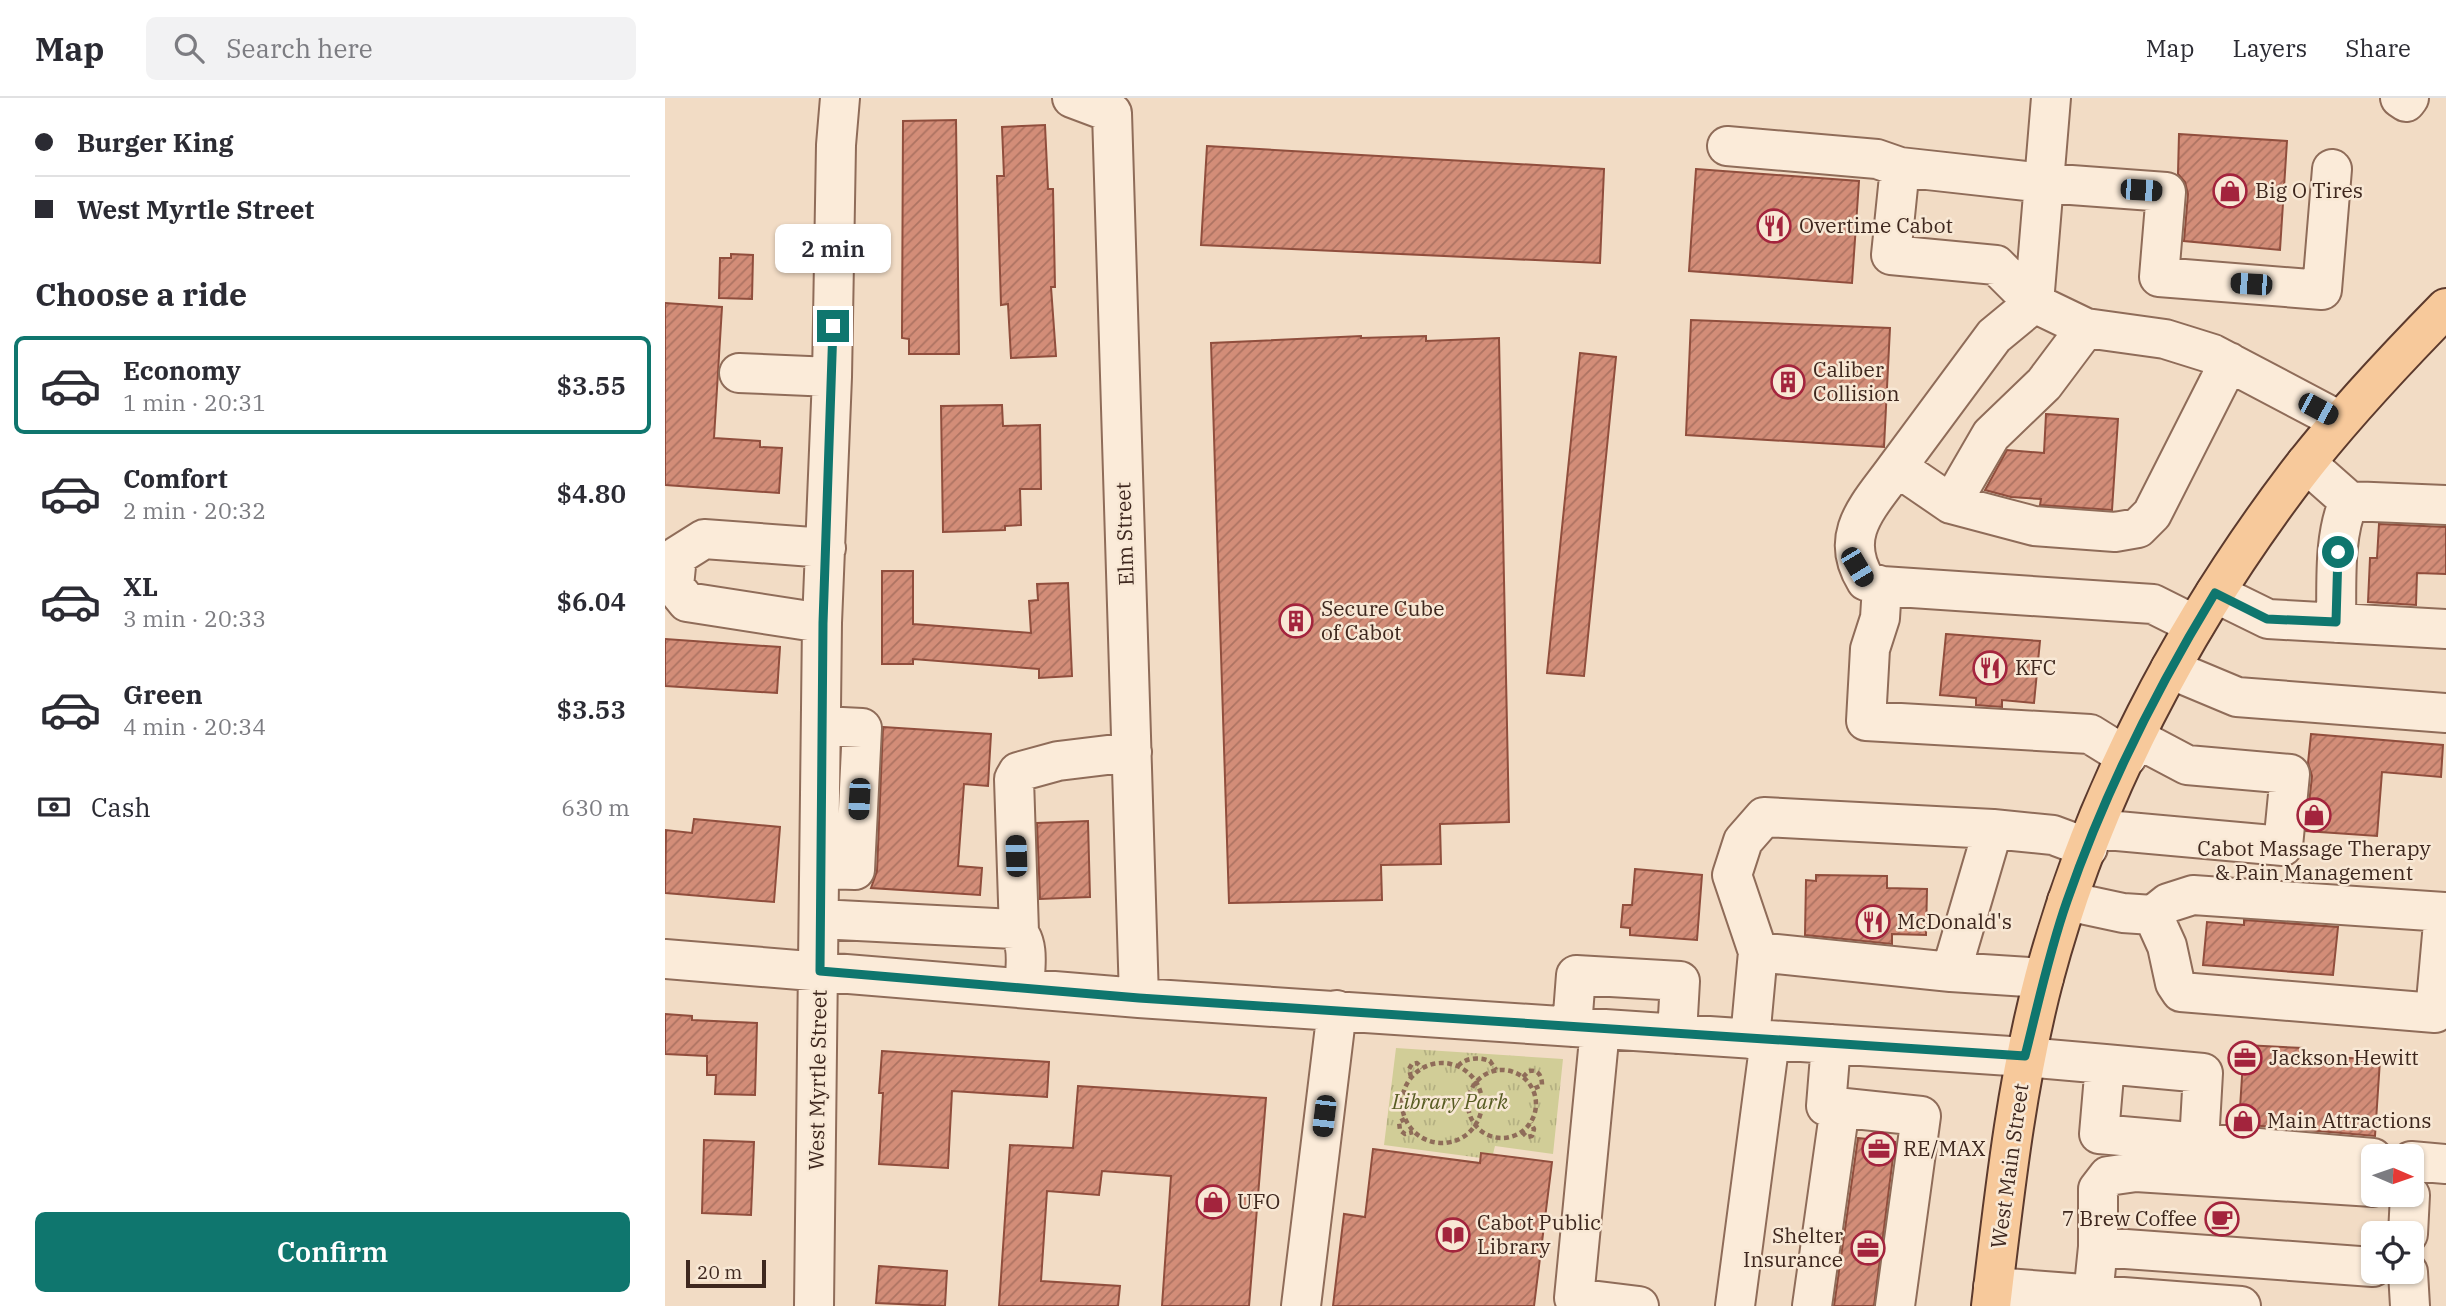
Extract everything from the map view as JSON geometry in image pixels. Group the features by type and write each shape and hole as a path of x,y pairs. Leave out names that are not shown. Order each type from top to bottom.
{"main road":[{"name":"West Main Street","path":"1992,1296 2025,1056 2044,978 2067,901 2091,838 2132,747 2170,669 2252,537 2340,421 2444,314"}],"street":[{"name":"West Myrtle Street","path":"814,1306 823,623 840,98"},
{"name":"Elm Street","path":"1072,98 1112,113 1139,998"},
{"path":"2051,98 2034,303 1994,336 1862,516 1856,530 1854,546 1857,567 1881,602 1889,650 1886,689 1890,701 1901,706 2012,713 2059,732"},
{"path":"2400,98 2406,102 2409,98"},
{"path":"1727,146 1877,159 1900,167 2044,183 2166,192 2159,277 2322,290 2332,169"},
{"path":"1900,167 1891,255 1996,265 2034,303 2087,328 2165,339 2213,354 2340,421"},
{"path":"2165,339 2180,279"},
{"path":"1951,504 1991,435 2044,384 2087,328"},
{"path":"1897,467 1951,504 2034,526 2115,532 2138,528 2152,514 2229,362"},
{"path":"739,373 832,377"},
{"path":"2306,463 2349,501 2446,505"},
{"path":"2336,622 2338,552 2344,512 2349,501"},
{"path":"823,623 688,602 674,586 677,556 704,539 826,548"},
{"path":"1881,602 2153,604 2267,619 2446,629"},
{"path":"1735,1306 1760,1040 1758,953 1732,875 1743,841 1764,817 1993,829 2091,838 2283,846 2290,774 2187,765 2090,734 1866,721 1870,649 1881,602"},
{"path":"2170,669 2238,697 2446,713"},
{"path":"1024,988 1024,947 1019,932 1014,779 1018,772 1058,761 1132,752"},
{"path":"1951,972 1993,829"},
{"path":"2067,901 2123,913 2153,915 2168,903 2193,895 2444,912 2435,1013 2181,992 2175,983 2167,946 2153,915"},
{"path":"819,919 1014,929 1019,932"},
{"path":"1758,953 1951,972 2044,978"},
{"path":"665,960 1139,998 2025,1056 2203,1073 2199,1143"},
{"path":"1639,1306 1574,1298 1586,1028 1576,975 1680,981 1677,1034"},
{"path":"1301,1306 1337,1010"},
{"path":"1831,1044 1826,1106 1921,1116 1895,1306"},
{"path":"2105,1064 2099,1134 2361,1157"},
{"path":"1812,1306 1840,1107"},
{"path":"2424,1162 2446,1164"},
{"path":"2093,1296 2098,1247 2098,1189 2108,1176 2136,1172 2361,1186"},
{"path":"2098,1247 2361,1265"},
{"path":"2409,1284 2410,1306"},
{"path":"1992,1296 2093,1296 2140,1302 2241,1306"}],"path":[{"path":"1458,1066 1467,1060 1485,1059 1494,1064 1496,1070"},
{"path":"1439,1063 1458,1066 1471,1075 1480,1088 1482,1104 1476,1125 1463,1138 1447,1144 1430,1142 1413,1132 1405,1119 1402,1094 1411,1077 1422,1068 1439,1063"},
{"path":"1496,1070 1508,1070 1523,1077 1533,1090 1536,1107 1531,1123 1510,1138 1486,1135 1470,1117 1468,1101 1476,1082 1484,1074 1496,1070"},
{"path":"1523,1077 1532,1070 1541,1076 1542,1085 1533,1090"},
{"path":"1405,1119 1399,1122 1400,1130 1405,1134 1413,1132"},
{"path":"1521,1132 1525,1136 1532,1136 1534,1129 1531,1123"}],"green space":[{"name":"Library Park","path":"1396,1048 1563,1059 1553,1154 1495,1146 1493,1154 1482,1153 1481,1158 1384,1145"}],"building":[{"path":"956,120 959,354 909,354 909,339 902,338 903,121"},
{"path":"1045,125 1048,189 1053,189 1055,287 1051,287 1056,356 1011,358 1008,304 1001,305 997,176 1004,176 1002,127"},
{"name":"Big O Tires","path":"2179,134 2287,141 2280,250 2184,241 2188,194 2185,182 2178,174"},
{"path":"1207,146 1604,169 1600,263 1201,245"},
{"name":"Overtime Cabot","path":"1696,169 1859,181 1852,283 1689,271"},
{"path":"731,254 753,255 752,299 719,298 720,258 731,258"},
{"path":"665,303 722,307 714,438 760,441 760,447 782,448 779,493 665,485"},
{"name":"Caliber Collision","path":"1691,320 1890,328 1884,447 1686,435"},
{"path":"1361,336 1426,336 1426,341 1499,338 1509,822 1440,824 1441,864 1381,865 1382,900 1229,903 1211,343"},
{"path":"1580,353 1616,357 1584,676 1547,673"},
{"path":"1002,405 1003,426 1040,425 1041,489 1020,489 1021,525 1005,526 1005,530 943,532 941,406"},
{"path":"2046,414 2118,419 2112,510 2040,505 2041,499 2011,497 1985,490 2007,450 2044,453"},
{"path":"2379,524 2446,527 2446,574 2417,573 2416,605 2368,602 2370,558 2377,558"},
{"path":"882,571 913,571 913,624 1031,633 1029,601 1038,600 1037,584 1068,583 1072,676 1039,678 1039,669 913,659 913,664 882,664"},
{"name":"KFC","path":"1946,634 2040,641 2034,703 2002,700 2002,707 1976,705 1976,698 1940,695"},
{"path":"665,639 780,647 777,693 665,686"},
{"path":"883,727 991,734 988,786 964,784 958,866 982,868 980,895 871,888 877,871"},
{"path":"2311,734 2443,745 2441,777 2382,772 2377,836 2306,831 2312,776 2308,763"},
{"path":"694,819 780,827 774,902 665,893 666,830 692,833"},
{"path":"1088,821 1090,897 1040,899 1037,823"},
{"path":"1635,869 1702,875 1697,940 1630,935 1630,928 1621,927 1623,905 1632,905"},
{"name":"McDonald's","path":"1816,875 1887,876 1887,888 1927,889 1926,935 1892,934 1892,944 1805,935 1806,880 1816,881"},
{"path":"2244,920 2338,927 2333,975 2203,965 2207,922 2244,925"},
{"path":"665,1014 692,1016 692,1020 757,1023 755,1095 715,1094 716,1075 707,1075 707,1056 665,1054"},
{"path":"2244,1045 2303,1048 2303,1055 2380,1060 2375,1136 2239,1124"},
{"path":"882,1051 1049,1062 1047,1097 952,1091 948,1168 879,1164 883,1093 879,1093"},
{"path":"1078,1086 1266,1098 1249,1306 1162,1306 1171,1176 1102,1171 1099,1195 1047,1191 1041,1281 1120,1286 1118,1306 999,1306 1010,1145 1073,1148"},
{"path":"1858,1138 1895,1142 1874,1306 1834,1306"},
{"path":"704,1140 754,1142 751,1215 702,1213"},
{"path":"1373,1149 1480,1163 1481,1153 1552,1162 1534,1306 1333,1306 1344,1214 1365,1217"},
{"path":"879,1266 947,1271 945,1306 876,1303"}],"place":[{"name":"Big O Tires","path":"2230,191"},
{"name":"Overtime Cabot","path":"1774,226"},
{"name":"Caliber Collision","path":"1788,382"},
{"name":"Secure Cube of Cabot","path":"1296,621"},
{"name":"KFC","path":"1990,668"},
{"name":"Cabot Massage Therapy & Pain Management","path":"2314,815"},
{"name":"McDonald's","path":"1873,922"},
{"name":"Jackson Hewitt","path":"2245,1058"},
{"name":"Main Attractions","path":"2243,1121"},
{"name":"RE/MAX","path":"1879,1149"},
{"name":"UFO","path":"1213,1202"},
{"name":"7 Brew Coffee","path":"2222,1219"},
{"name":"Cabot Public Library","path":"1453,1235"},
{"name":"Shelter Insurance","path":"1868,1248"}],"route":[{"path":"833,326 823,623 820,971 1139,998 2025,1056 2067,901 2095,829 2170,669 2195,625 2215,593 2267,619 2336,622 2338,552"}]}
